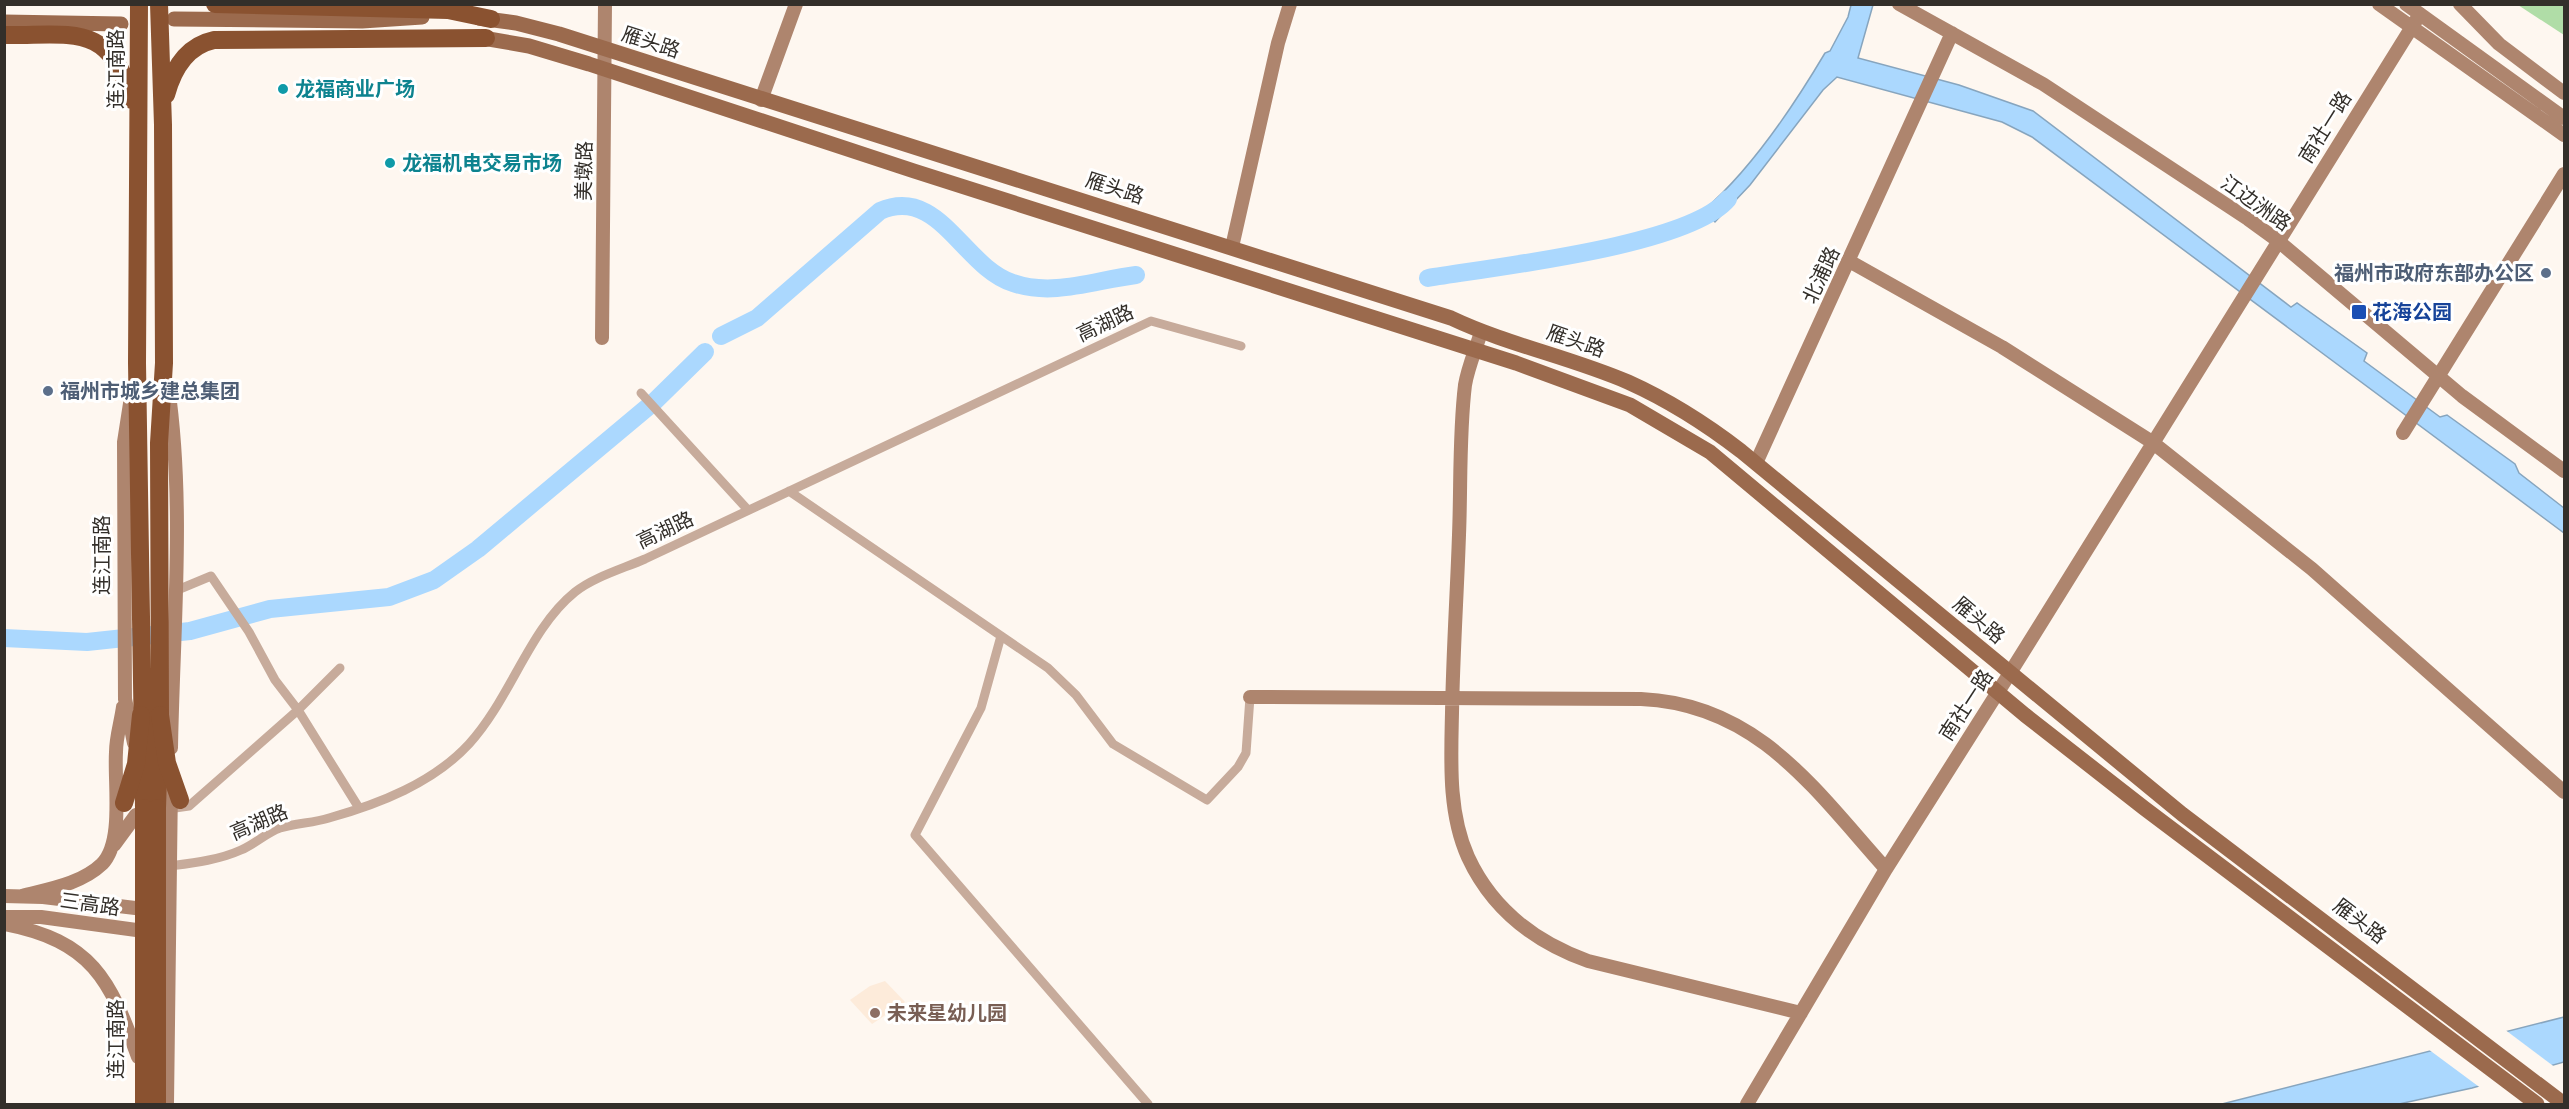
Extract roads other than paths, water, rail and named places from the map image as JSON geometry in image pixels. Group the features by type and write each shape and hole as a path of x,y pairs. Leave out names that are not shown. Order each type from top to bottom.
{"highway":[{"name":"连江南路","path":"136,363 139,4"},
{"path":"157,1104 157,808 160,715 159,443 164,363 163,124 159,4"},
{"path":"215,4 448,10 491,19"},
{"path":"4,35 79,36 99,43 114,56 121,67 138,119"},
{"path":"161,111 171,78 178,65 196,47 208,41 486,38"},
{"path":"136,363 144,808 144,1104"},
{"path":"130,809 141,715"},
{"path":"160,715 175,804"}],"main road":[{"path":"4,16 121,21 4,22"},
{"name":"雁头路","path":"2537,1104 2144,808 1997,691 1753,485 1680,431 1605,394 1476,350 529,46 486,38 362,26 174,22 362,21 417,17 491,19 543,30 1451,318 1481,332 1635,385 1706,425 1756,463 2182,814 2565,1104"}],"street":[{"name":"美墩路","path":"602,338 605,4"},
{"path":"761,100 796,4"},
{"path":"1232,247 1278,43 1290,4"},
{"name":"江边洲路","path":"1899,4 2043,84 2277,240 2439,377 2565,471"},
{"path":"2379,4 2565,135"},
{"path":"2406,4 2565,118"},
{"path":"2460,4 2499,44 2565,93"},
{"name":"南社一路","path":"1747,1104 1886,869 2420,14"},
{"name":"北浦路","path":"1756,463 1952,33"},
{"path":"2403,433 2565,174"},
{"path":"1849,261 2002,347 2152,442 2312,569 2565,792"},
{"name":"高湖路","path":"170,866 231,854 276,829 328,819 424,780 468,745 503,699 547,621 575,592 590,583 1151,321 1241,346"},
{"path":"1481,332 1466,384 1452,698 1452,780 1463,843 1482,882 1520,925 1549,944 1588,961 1801,1012"},
{"name":"连江南路","path":"136,363 124,442 125,699 136,750 130,809 139,908 138,1104"},
{"path":"164,363 175,441 175,804 170,866 167,1104"},
{"path":"641,393 748,510"},
{"path":"789,491 1063,681 1113,744 1207,800 1238,767 1246,753 1250,697 1654,700 1711,713 1753,735 1786,758 1886,869"},
{"path":"174,591 212,576 249,632 275,680 298,710 359,808"},
{"path":"1000,636 981,708 915,835 1148,1104"},
{"path":"175,804 189,806 298,710 340,668"},
{"path":"112,847 115,831 116,751 125,699"},
{"path":"22,896 68,884 88,874 103,862 130,809"},
{"name":"三高路","path":"4,896 43,897 169,911"},
{"path":"41,918 43,897"},
{"name":"三高路","path":"4,917 41,918 169,935"},
{"path":"4,924 51,936 73,949 90,964 115,996 138,1057"}],"water":[{"path":"1851,5 1873,5 1858,58 1959,85 2033,111 2291,307 2297,303 2367,353 2364,361 2440,417 2447,415 2515,464 2519,473 2564,508 2564,533 2032,137 2002,122 1837,77 1823,90 1750,185 1715,222 1704,210 1722,194 1755,157 1799,95 1825,53 1830,51 1848,17"},
{"path":"2564,1017 2564,1062 2472,1088 2399,1104 2222,1104"}],"waterway":[{"path":"1428,278 1541,261 1633,242 1674,230 1707,215 1728,199"},
{"path":"721,336 757,318 880,211 901,206 919,209 935,218 979,261 995,274 1013,283 1028,287 1059,288 1136,275"},
{"path":"4,638 87,642 190,631 270,609 389,597 434,580 478,549 655,401 705,352"}],"place":[{"name":"龙福商业广场","path":"283,89"},
{"name":"龙福机电交易市场","path":"390,163"},
{"name":"福州市政府东部办公区","path":"2546,273"},
{"name":"花海公园","path":"2359,312"},
{"name":"福州市城乡建总集团","path":"48,391"},
{"name":"未来星幼儿园","path":"875,1013"}]}
